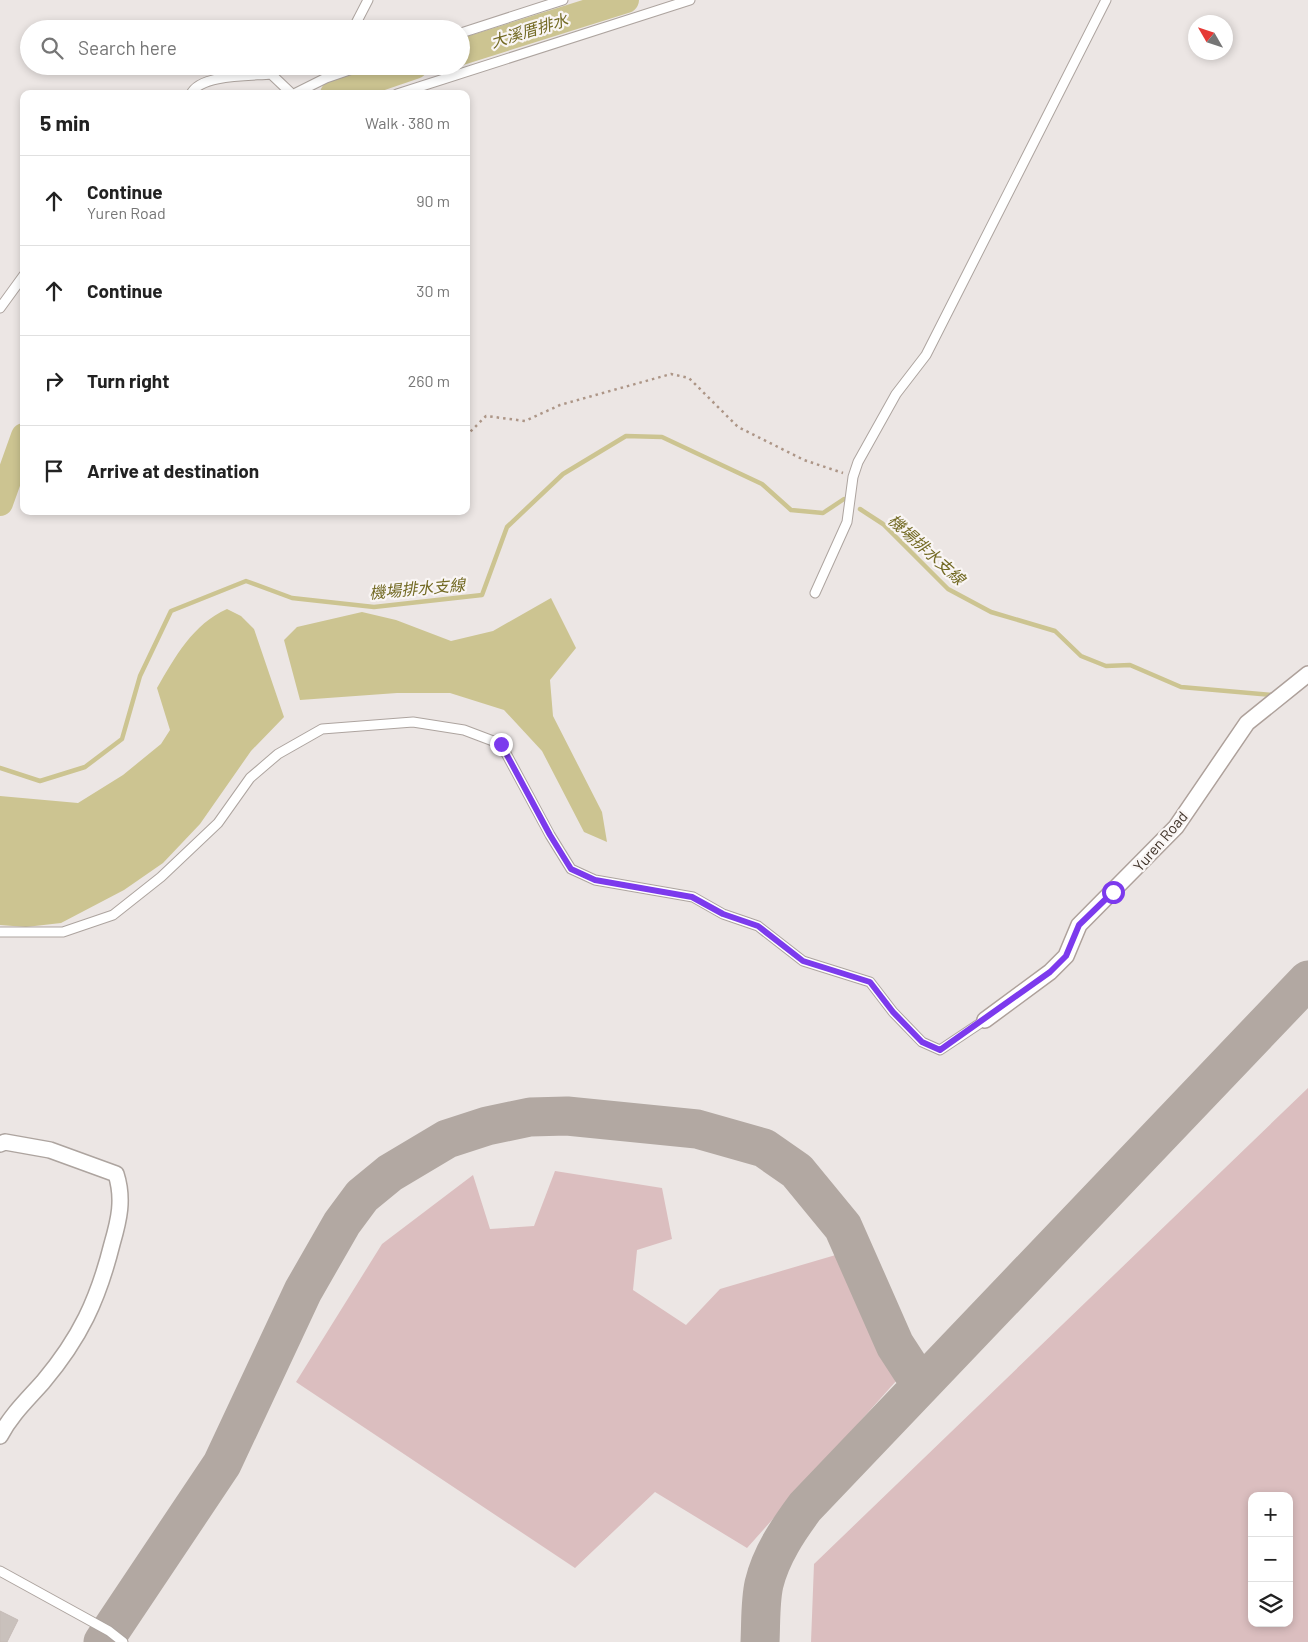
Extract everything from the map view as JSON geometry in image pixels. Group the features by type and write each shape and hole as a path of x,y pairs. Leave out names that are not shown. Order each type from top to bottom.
{"street":[{"name":"Yuren Road","path":"984,1020 1050,972 1066,956 1079,925 1176,827 1247,722 1308,674"},
{"path":"0,1144 5,1142 50,1150 116,1174 121,1210 104,1277 86,1322 43,1382 10,1418 0,1436"}],"lane":[{"path":"358,20 368,0"},
{"path":"470,30 563,0"},
{"path":"470,71 690,0"},
{"path":"815,593 847,522 853,477 874,429 896,394 926,355 1106,0"},
{"path":"193,90 209,80 261,75"},
{"path":"272,75 289,90"},
{"path":"301,90 335,75"},
{"path":"409,90 456,75"},
{"path":"0,308 20,280"},
{"path":"0,932 63,932 113,915 161,877 218,823 250,778 278,754 322,729 413,722 464,730 501,744 550,835 571,869 595,880 692,897 723,914 758,926 803,961 870,982 893,1012 922,1042 940,1050 984,1020"},
{"path":"0,1571 109,1631 123,1642"}],"path":[{"path":"470,432 486,416 525,421 560,405 671,374 689,378 738,427 804,460 853,477"}],"shaded area":[{"path":"551,598 576,648 550,680 553,716 602,812 607,842 584,832 542,751 504,710 450,693 397,693 300,700 284,640 297,627 362,612 396,620 451,641 493,631"},
{"path":"227,609 241,616 254,629 284,717 251,751 200,824 163,863 124,890 61,923 26,927 0,925 0,796 78,803 123,775 161,744 170,730 157,688 186,642 204,623"},
{"path":"1308,1088 1308,1642 811,1642 814,1564"},
{"path":"555,1171 662,1188 672,1239 637,1250 633,1290 686,1325 720,1289 839,1254 897,1380 747,1548 655,1492 575,1568 296,1382 382,1244 473,1175 490,1229 534,1226"}],"building":[{"path":"0,1611 18,1620 7,1642 0,1642"}],"waterway":[{"name":"大溪厝排水","path":"470,49 626,0"},
{"name":"大溪厝排水","path":"345,90 389,75"},
{"name":"機場排水支線","path":"0,768 40,781 85,767 122,739 140,676 171,611 246,581 292,598 374,607 482,595 507,527 563,474 626,436 662,437 762,484 791,510 823,513 844,499"},
{"path":"0,503 20,447"},
{"name":"機場排水支線","path":"860,509 883,524 948,589 991,612 1055,631 1081,656 1106,666 1130,665 1181,687 1273,695"}],"taxiway":[{"path":"760,1642 762,1598 767,1573 781,1543 805,1507 1308,980"},
{"path":"103,1642 222,1464 303,1291 342,1223 362,1196 390,1173 447,1139 487,1126 530,1117 567,1116 697,1129 764,1148 797,1171 843,1227 895,1345 921,1385"}],"route":[{"path":"501,744 550,835 571,869 595,880 692,897 723,914 758,926 803,961 870,982 893,1012 922,1042 940,1050 1050,972 1066,956 1079,925 1113,892"}]}
